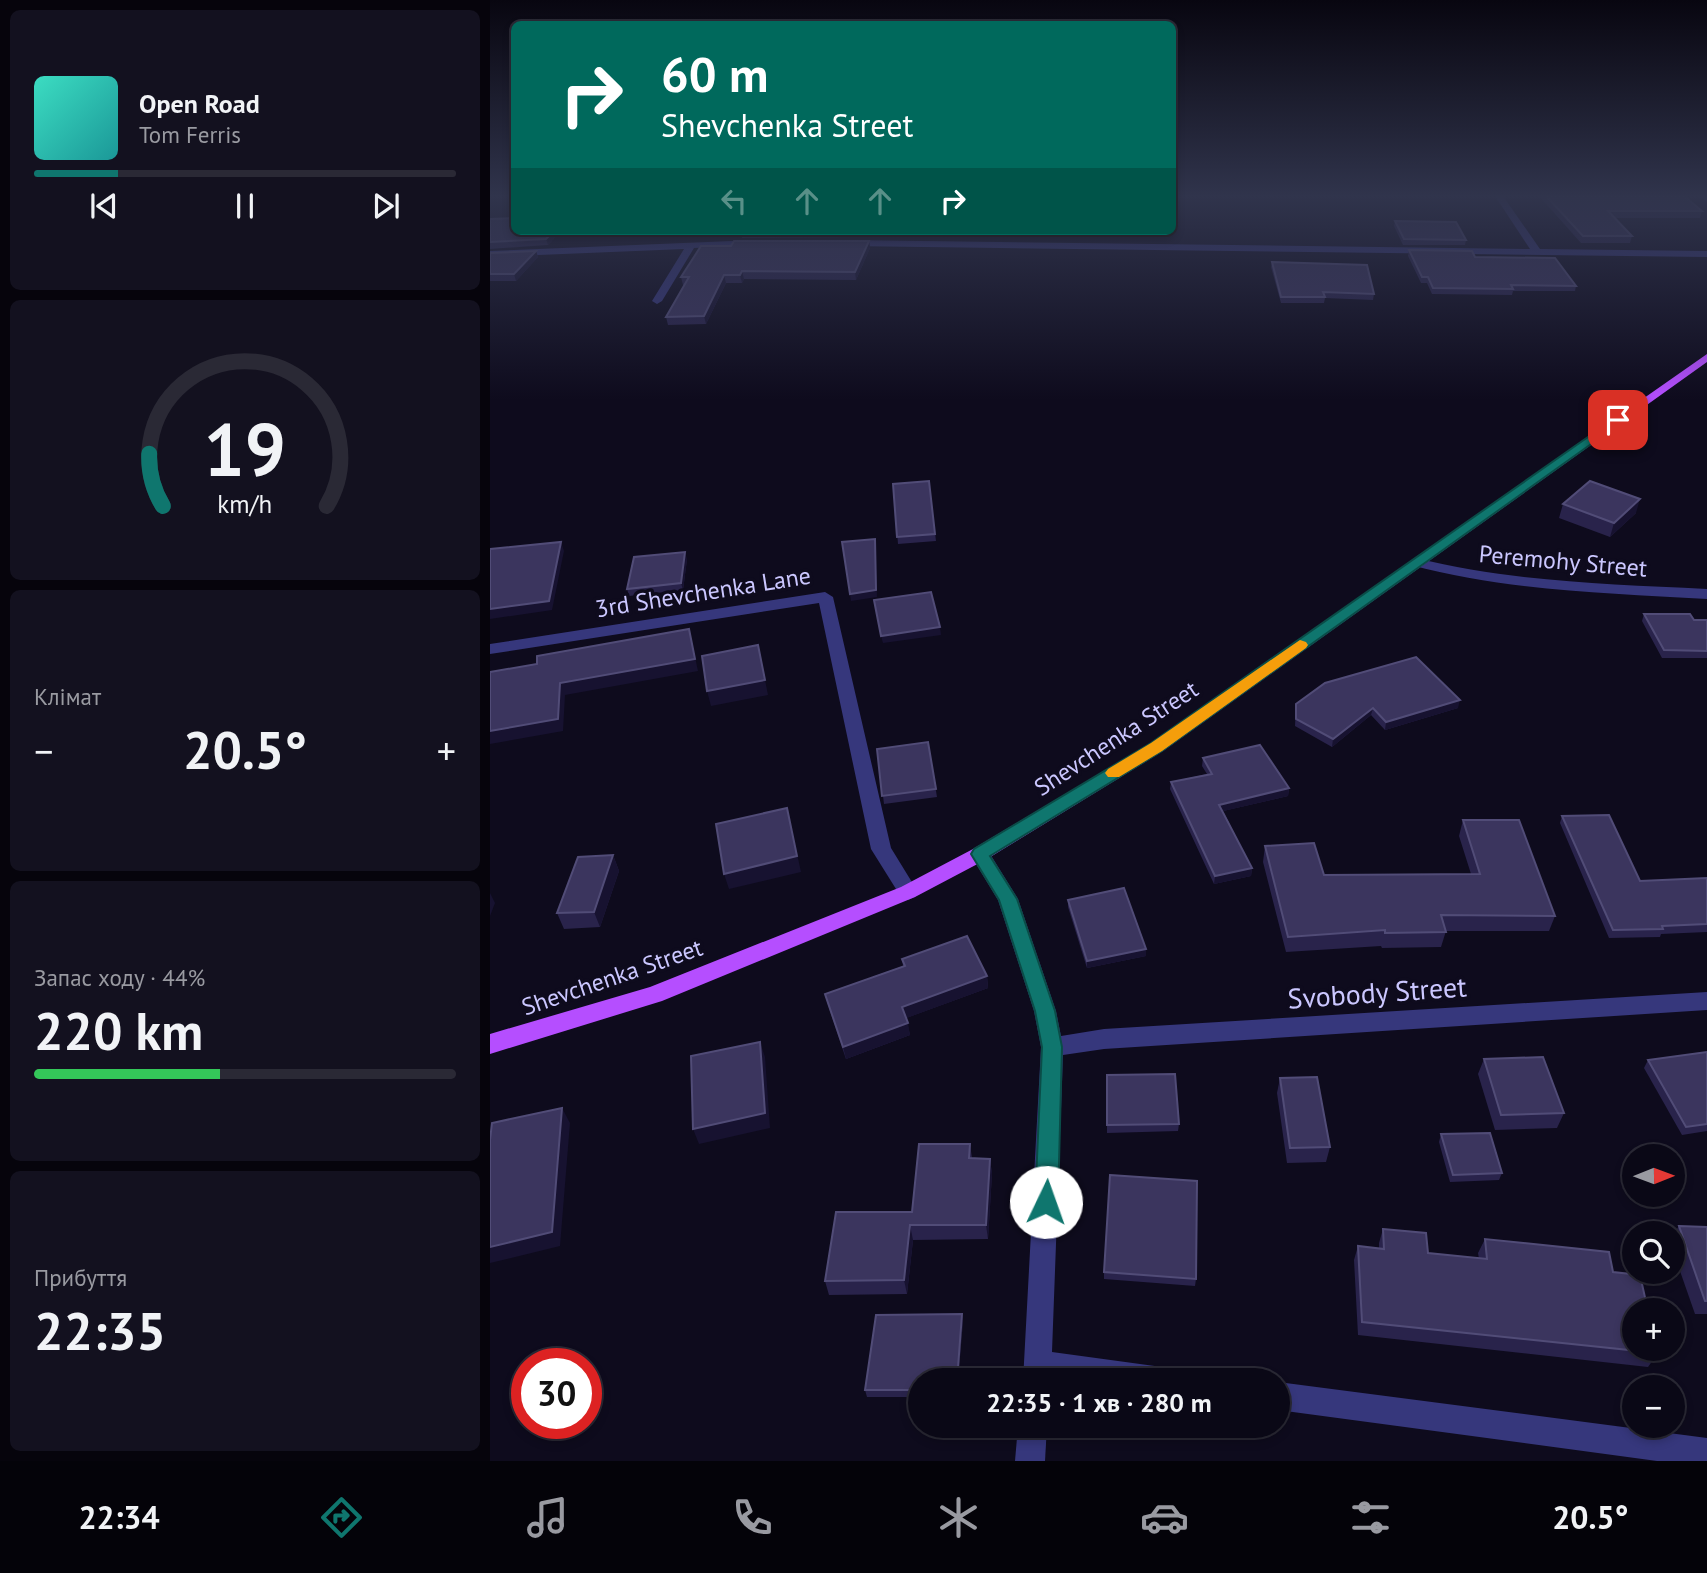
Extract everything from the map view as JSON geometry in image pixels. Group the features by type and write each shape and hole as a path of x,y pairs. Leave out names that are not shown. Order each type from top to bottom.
{"main road":[{"name":"Shevchenka Street","path":"490,1044 654,995 908,892 980,854 1157,747 1707,357"}],"street":[{"path":"657,301 680,264"},
{"name":"Peremohy Street","path":"1416,562 1452,573 1494,580 1707,594"},
{"name":"3rd Shevchenka Lane","path":"490,649 825,597 881,849 908,892"},
{"path":"980,854 1008,899 1045,1011 1052,1047 1052,1093 1037,1368"},
{"name":"Svobody Street","path":"1052,1047 1104,1039 1707,1001"},
{"path":"1290,1398 1707,1453"},
{"path":"1030,1461 1032,1438"}],"building":[{"path":"490,264 523,264 514,274 490,274"},
{"path":"689,264 859,264 855,272 742,271 740,275 724,275 704,316 666,317 689,277 681,277"},
{"path":"1273,264 1367,265 1374,294 1323,292 1325,297 1281,297"},
{"path":"1416,264 1560,264 1576,286 1511,285 1513,289 1433,288 1428,277 1422,277"},
{"path":"929,481 935,534 897,537 893,484"},
{"path":"1590,481 1640,499 1614,523 1563,504"},
{"path":"875,539 876,590 850,594 842,542"},
{"path":"561,542 549,601 490,609 490,549"},
{"path":"685,552 681,583 627,589 634,557"},
{"path":"931,592 940,627 881,636 874,600"},
{"path":"1644,614 1690,614 1694,620 1707,620 1707,651 1664,650"},
{"path":"689,629 695,659 560,683 558,719 490,731 490,672 537,664 537,656"},
{"path":"758,645 765,680 707,691 702,656"},
{"path":"1416,657 1460,700 1386,722 1373,708 1333,739 1296,719 1296,704 1325,683"},
{"path":"928,742 936,789 882,796 877,749"},
{"path":"1260,745 1289,788 1219,805 1252,868 1215,876 1171,782 1212,774 1203,758"},
{"path":"787,808 797,856 724,874 716,824"},
{"path":"1609,815 1640,881 1707,878 1707,924 1662,926 1663,929 1613,930 1562,816"},
{"path":"1463,820 1519,820 1555,916 1441,915 1446,932 1385,933 1385,930 1288,937 1265,846 1314,843 1324,875 1480,874"},
{"path":"613,855 594,912 557,913 578,857"},
{"path":"1124,888 1146,949 1087,961 1068,900"},
{"path":"967,936 987,976 902,1007 908,1023 843,1047 825,994 905,966 902,959"},
{"path":"760,1042 765,1113 693,1129 691,1056"},
{"path":"1707,1052 1707,1124 1686,1127 1648,1060"},
{"path":"1543,1057 1564,1113 1501,1115 1484,1059"},
{"path":"1175,1074 1179,1124 1107,1125 1107,1075"},
{"path":"1317,1077 1330,1147 1290,1148 1280,1078"},
{"path":"562,1108 552,1232 490,1247 492,1123"},
{"path":"1490,1133 1502,1173 1453,1175 1441,1134"},
{"path":"919,1144 970,1144 969,1158 990,1159 986,1225 910,1225 904,1280 825,1281 836,1212 912,1212"},
{"path":"1110,1175 1197,1181 1196,1279 1104,1272"},
{"path":"1685,1226 1707,1227 1705,1301 1685,1243"},
{"path":"1383,1229 1426,1233 1428,1253 1487,1259 1485,1239 1609,1252 1613,1272 1622,1273 1622,1284 1642,1284 1645,1298 1622,1298 1622,1349 1362,1322 1358,1246 1384,1249"},
{"path":"962,1314 958,1368 908,1368 908,1390 865,1390 876,1315"}],"slow traffic":[{"path":"1114,773 1157,747 1300,645"}],"route":[{"path":"1046,1202 1052,1047 1045,1011 1008,899 980,854 1157,747 1618,420"}]}
